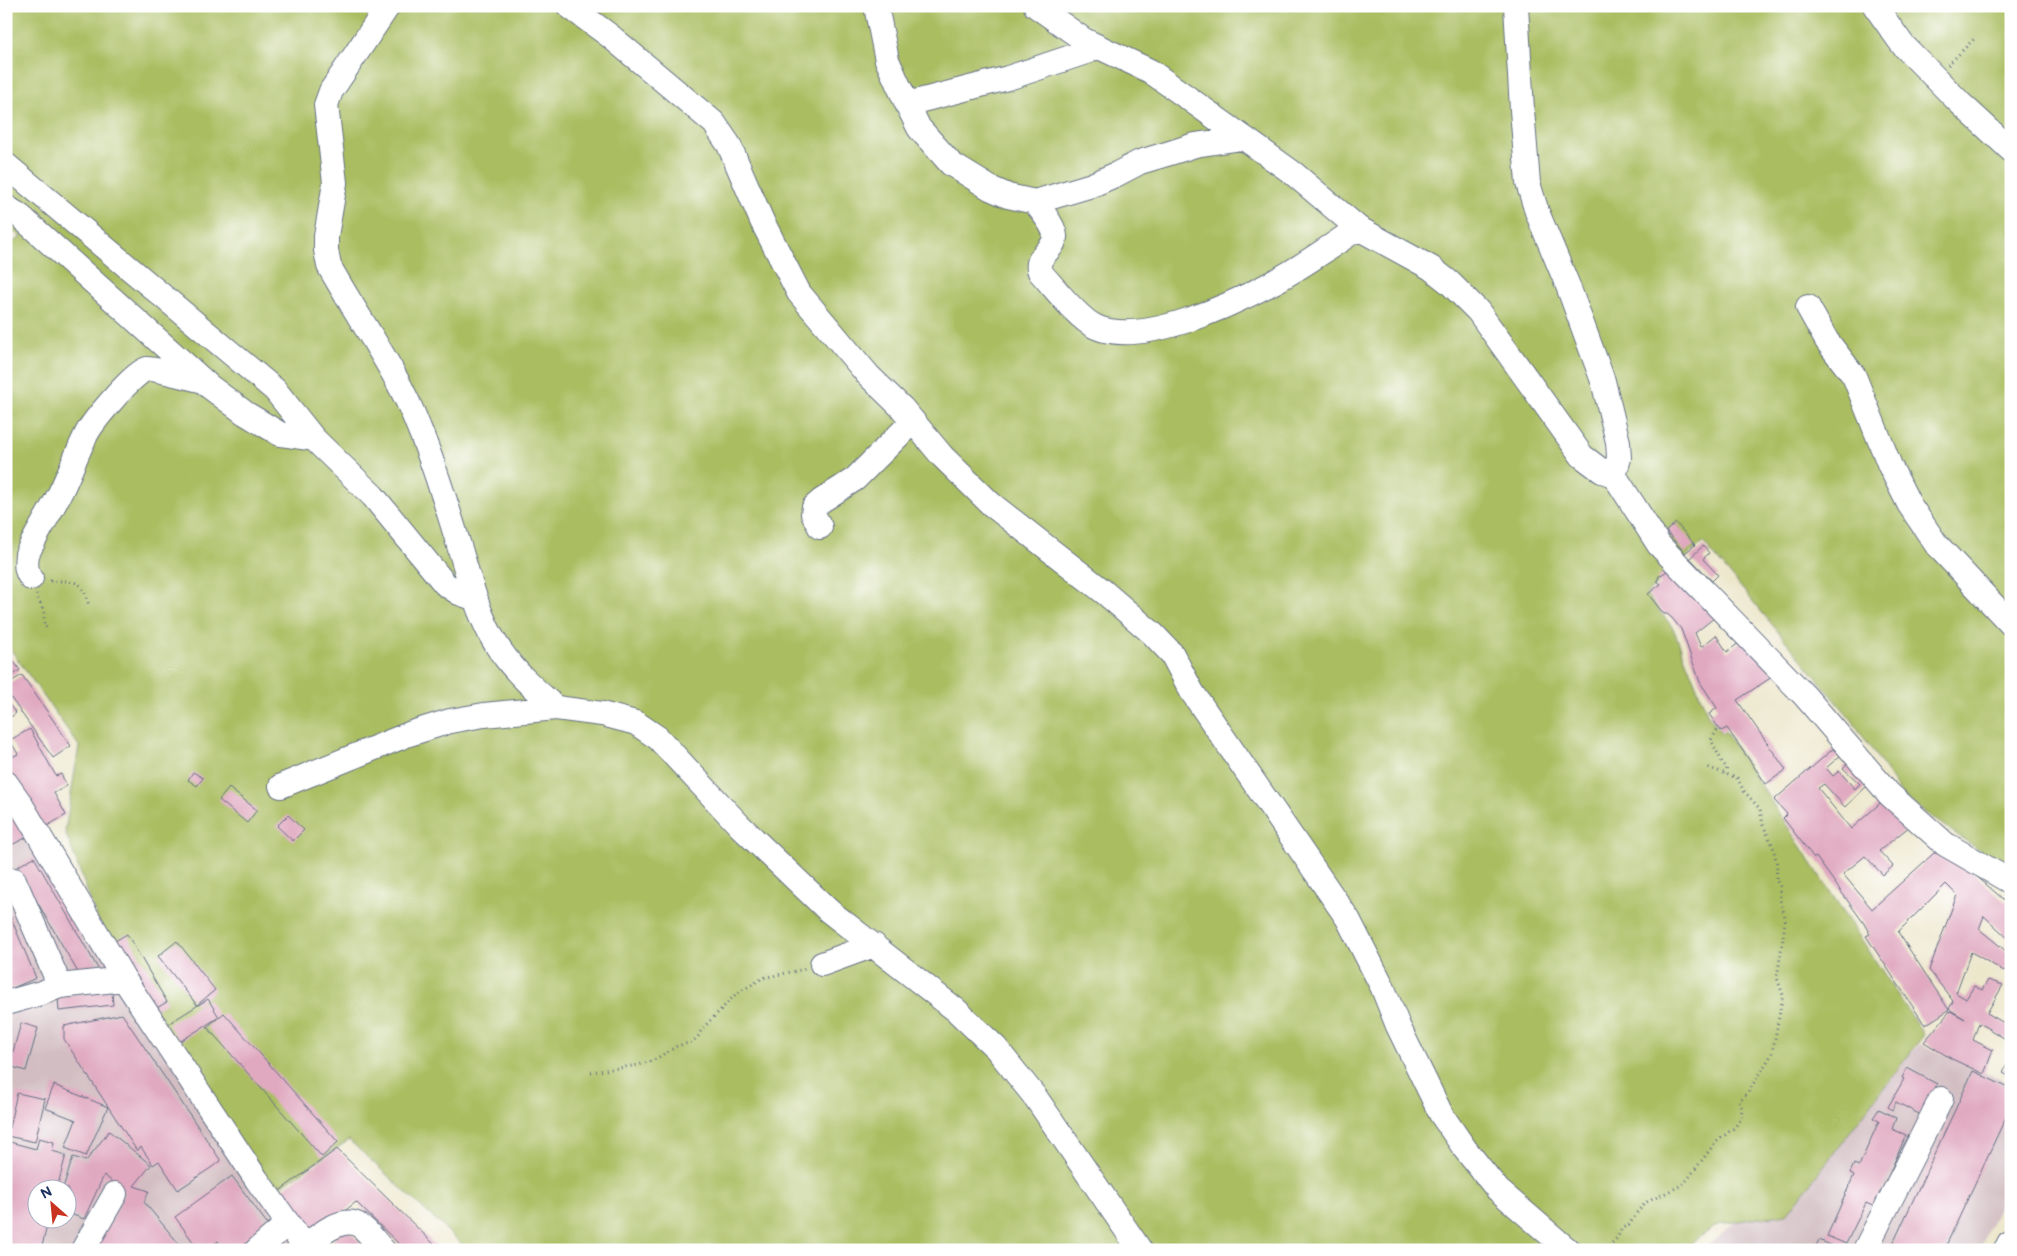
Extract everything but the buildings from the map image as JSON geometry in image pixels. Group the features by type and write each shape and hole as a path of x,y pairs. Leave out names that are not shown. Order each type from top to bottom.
{"main road":[{"path":"2008,1250 2011,1244"}],"street":[{"path":"388,6 331,91 326,105 335,183 326,236 329,266 404,392 419,427 446,502 476,599 494,640 517,672 556,708"},
{"path":"569,6 610,36 714,123 729,145 762,220 799,293 868,375 902,408 942,456 991,504 1104,592 1153,634 1172,654 1192,692 1348,919 1382,986 1398,1026 1441,1114 1465,1149 1498,1190 1568,1250"},
{"path":"876,6 887,60 906,104 920,128 951,164 990,188 1008,196 1035,202 1092,184 1140,162 1170,152 1195,145 1242,138"},
{"path":"1036,6 1084,40 1150,71 1293,173 1358,228 1430,268 1450,283 1478,311 1582,456 1602,471 1614,475 1636,512 1659,545 1800,690 1889,794 1944,844 2011,882"},
{"path":"1516,6 1528,184 1537,212 1568,286 1603,381 1618,442 1619,458 1614,475"},
{"path":"1875,6 1902,44 2011,150"},
{"path":"906,104 1008,78 1089,51 1096,46"},
{"path":"6,165 275,390 314,439 373,496 446,584 459,594 476,599"},
{"path":"1035,202 1052,228 1055,237 1051,248 1039,260 1038,268 1040,272 1072,307 1092,324 1099,328 1124,332 1167,327 1216,309 1272,284 1358,228"},
{"path":"6,206 20,216 202,380 245,413 280,434 314,439"},
{"path":"1808,307 1828,341 1854,376 1890,466 1909,504 1936,544 2011,624"},
{"path":"32,578 28,573 26,565 27,554 60,493 88,432 116,397 134,377 147,369 202,380"},
{"path":"820,527 813,514 814,507 855,479 913,421"},
{"path":"281,786 400,737 450,720 484,714 556,708 602,714 636,722 658,738 740,826 829,911 956,1010 996,1048 1036,1098 1130,1244"},
{"path":"8,788 124,979 257,1180 306,1248 340,1225 353,1223 363,1229 383,1250"},
{"path":"14,880 60,986"},
{"path":"822,964 874,945"},
{"path":"6,1003 60,986 124,979"},
{"path":"1865,1250 1941,1099"},
{"path":"83,1250 115,1194"},
{"path":"257,1250 288,1223"}],"path":[{"path":"1935,77 1974,39"},
{"path":"47,628 44,625 44,612 32,578 72,581 79,584 84,589 89,606"},
{"path":"1717,730 1711,740 1727,768 1724,774"},
{"path":"1605,1250 1617,1238 1622,1228 1629,1225 1638,1211 1647,1202 1682,1185 1715,1143 1736,1126 1742,1116 1739,1101 1748,1092 1772,1054 1784,995 1776,978 1784,931 1784,917 1780,900 1780,886 1776,880 1775,854 1761,819 1760,808 1744,791 1737,778 1707,767"},
{"path":"591,1072 639,1065 654,1060 677,1046 692,1042 736,994 754,983 763,978 822,964"}],"shaded area":[{"path":"6,787 302,1250 6,1250"},
{"path":"1920,1044 2011,1084 2011,1179 1979,1250 1703,1250 1789,1173"}],"green space":[{"path":"6,6 1199,6 1206,11 1210,6 2011,6 2011,719 2007,724 2011,726 2011,872 1904,798 1852,720 1703,542 1646,594 1673,628 1708,715 1722,734 1725,731 1924,1035 1787,1214 1719,1224 1681,1250 468,1250 349,1140 274,1191 104,937 65,831 79,746 6,643 6,246 21,237 6,226"}]}
